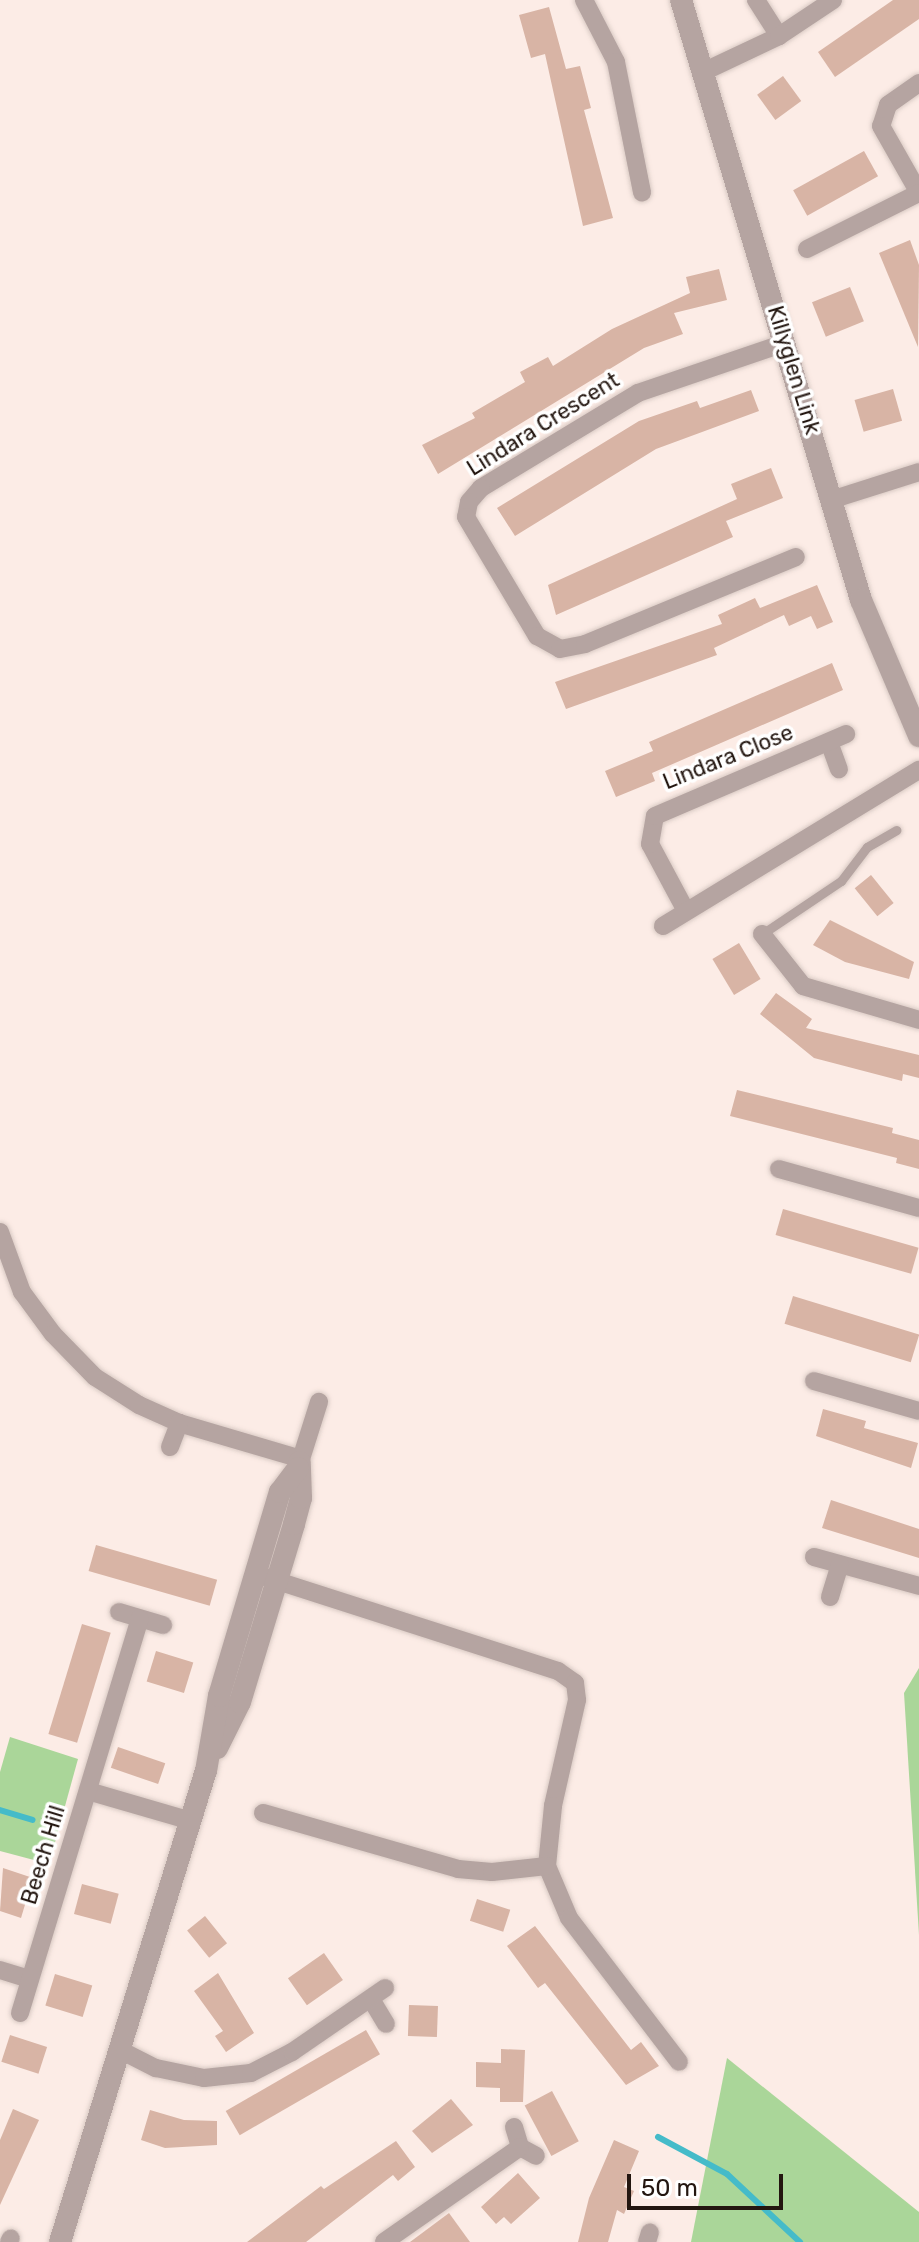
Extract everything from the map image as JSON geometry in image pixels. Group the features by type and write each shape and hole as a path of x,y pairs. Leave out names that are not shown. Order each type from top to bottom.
{"street":[{"path":"584,0 616,62 642,192"},
{"name":"Killyglen Link","path":"681,0 834,499 861,600 919,736"},
{"path":"756,0 779,36"},
{"path":"703,72 779,36 833,0"},
{"path":"807,249 919,193 884,137 881,121 893,101 919,83"},
{"name":"Lindara Crescent","path":"785,343 638,393 481,488 469,502 466,517 537,636 560,649 585,644 796,557"},
{"path":"834,499 919,472"},
{"name":"Lindara Close","path":"686,911 650,844 655,816 838,738 839,769"},
{"path":"663,926 919,770"},
{"path":"762,934 803,986 919,1020"},
{"path":"779,1169 919,1208"},
{"path":"0,1232 22,1292 76,1360 116,1391 179,1423 300,1464"},
{"path":"814,1381 919,1411"},
{"path":"60,2242 87,2168 206,1771 219,1696 280,1492 300,1464 319,1402"},
{"path":"170,1447 179,1423"},
{"path":"206,1771 240,1702 301,1498 300,1464"},
{"path":"814,1557 919,1586"},
{"path":"830,1597 840,1565"},
{"path":"255,1574 558,1671 575,1683 577,1700 553,1806 547,1866 569,1918 679,2062"},
{"path":"119,1612 163,1625"},
{"name":"Beech Hill","path":"20,2013 140,1619"},
{"name":"Beech Hill","path":"88,1791 191,1821"},
{"path":"263,1813 458,1869 492,1872 547,1866"},
{"path":"0,1970 30,1979"},
{"path":"122,2051 156,2068 204,2078 251,2073 378,1994 386,2024"},
{"path":"384,2242 528,2152 514,2127"}],"lane":[{"path":"762,934 841,881 867,847 896,830"}],"green space":[{"path":"919,1668 919,1935 904,1693"},
{"path":"10,1737 78,1759 49,1864 0,1851 0,1772"},
{"path":"727,2058 919,2212 919,2242 691,2242"}],"building":[{"path":"893,0 919,0 919,19 835,77 818,52"},
{"path":"549,7 566,69 580,66 591,108 584,110 613,218 583,226 545,54 531,58 519,15"},
{"path":"783,76 801,101 775,120 757,95"},
{"path":"864,151 878,176 807,216 793,190"},
{"path":"910,240 919,265 918,347 879,253"},
{"path":"719,269 727,300 674,313 683,334 644,348 438,474 422,445 475,418 472,413 525,382 520,372 548,357 553,366 612,329 690,293 686,277"},
{"path":"850,287 864,321 826,337 812,302"},
{"path":"893,389 902,421 864,432 855,400"},
{"path":"751,390 759,411 656,449 515,536 497,508 639,421 697,401 700,408"},
{"path":"771,468 783,498 726,521 733,537 556,615 548,585 737,499 731,484"},
{"path":"817,585 833,622 817,629 811,616 789,626 784,615 714,648 717,655 566,709 555,682 722,624 718,615 755,598 760,608"},
{"path":"832,663 843,690 652,773 655,781 616,797 605,771 653,751 649,742"},
{"path":"871,875 894,903 877,916 855,888"},
{"path":"830,920 914,962 909,979 845,962 813,945"},
{"path":"739,943 761,979 734,995 712,959"},
{"path":"776,993 812,1019 806,1028 919,1055 919,1078 903,1074 902,1081 814,1058 760,1014"},
{"path":"737,1090 893,1128 892,1133 919,1140 919,1169 896,1163 897,1158 730,1116"},
{"path":"783,1209 919,1248 911,1274 776,1235"},
{"path":"793,1296 919,1335 911,1362 785,1324"},
{"path":"823,1409 866,1421 864,1428 918,1443 911,1468 816,1436"},
{"path":"831,1500 919,1529 919,1558 822,1528"},
{"path":"96,1545 217,1580 210,1606 89,1571"},
{"path":"82,1624 111,1633 77,1743 48,1734"},
{"path":"156,1651 193,1662 184,1693 147,1682"},
{"path":"118,1747 165,1763 158,1784 111,1768"},
{"path":"3,1868 33,1878 21,1918 0,1911"},
{"path":"82,1884 119,1894 111,1924 74,1914"},
{"path":"477,1899 510,1910 503,1932 470,1921"},
{"path":"205,1916 227,1943 209,1958 187,1930"},
{"path":"535,1926 631,2050 641,2042 659,2066 626,2085 545,1983 538,1988 507,1946"},
{"path":"324,1953 343,1980 307,2005 288,1978"},
{"path":"218,1973 254,2033 226,2052 215,2036 223,2031 194,1991"},
{"path":"55,1974 92,1985 83,2017 45,2006"},
{"path":"409,2005 438,2006 437,2037 408,2036"},
{"path":"366,2030 380,2054 240,2135 226,2111"},
{"path":"10,2035 47,2047 38,2074 1,2062"},
{"path":"501,2049 525,2050 523,2102 500,2102 500,2088 476,2087 476,2062 501,2063"},
{"path":"552,2091 579,2141 551,2156 525,2106"},
{"path":"451,2099 473,2125 432,2153 412,2131"},
{"path":"13,2109 39,2120 0,2205 0,2140"},
{"path":"150,2110 184,2120 217,2121 217,2145 165,2148 141,2140"},
{"path":"614,2140 639,2151 624,2187 634,2191 624,2214 617,2210 608,2242 578,2242 589,2198"},
{"path":"396,2141 415,2167 398,2181 393,2175 306,2242 247,2242 321,2186 324,2189"},
{"path":"518,2173 540,2198 511,2224 504,2217 496,2224 481,2207"},
{"path":"449,2213 470,2242 410,2242"}],"waterway":[{"path":"0,1810 32,1820"},
{"path":"658,2137 727,2174 800,2242"}]}
